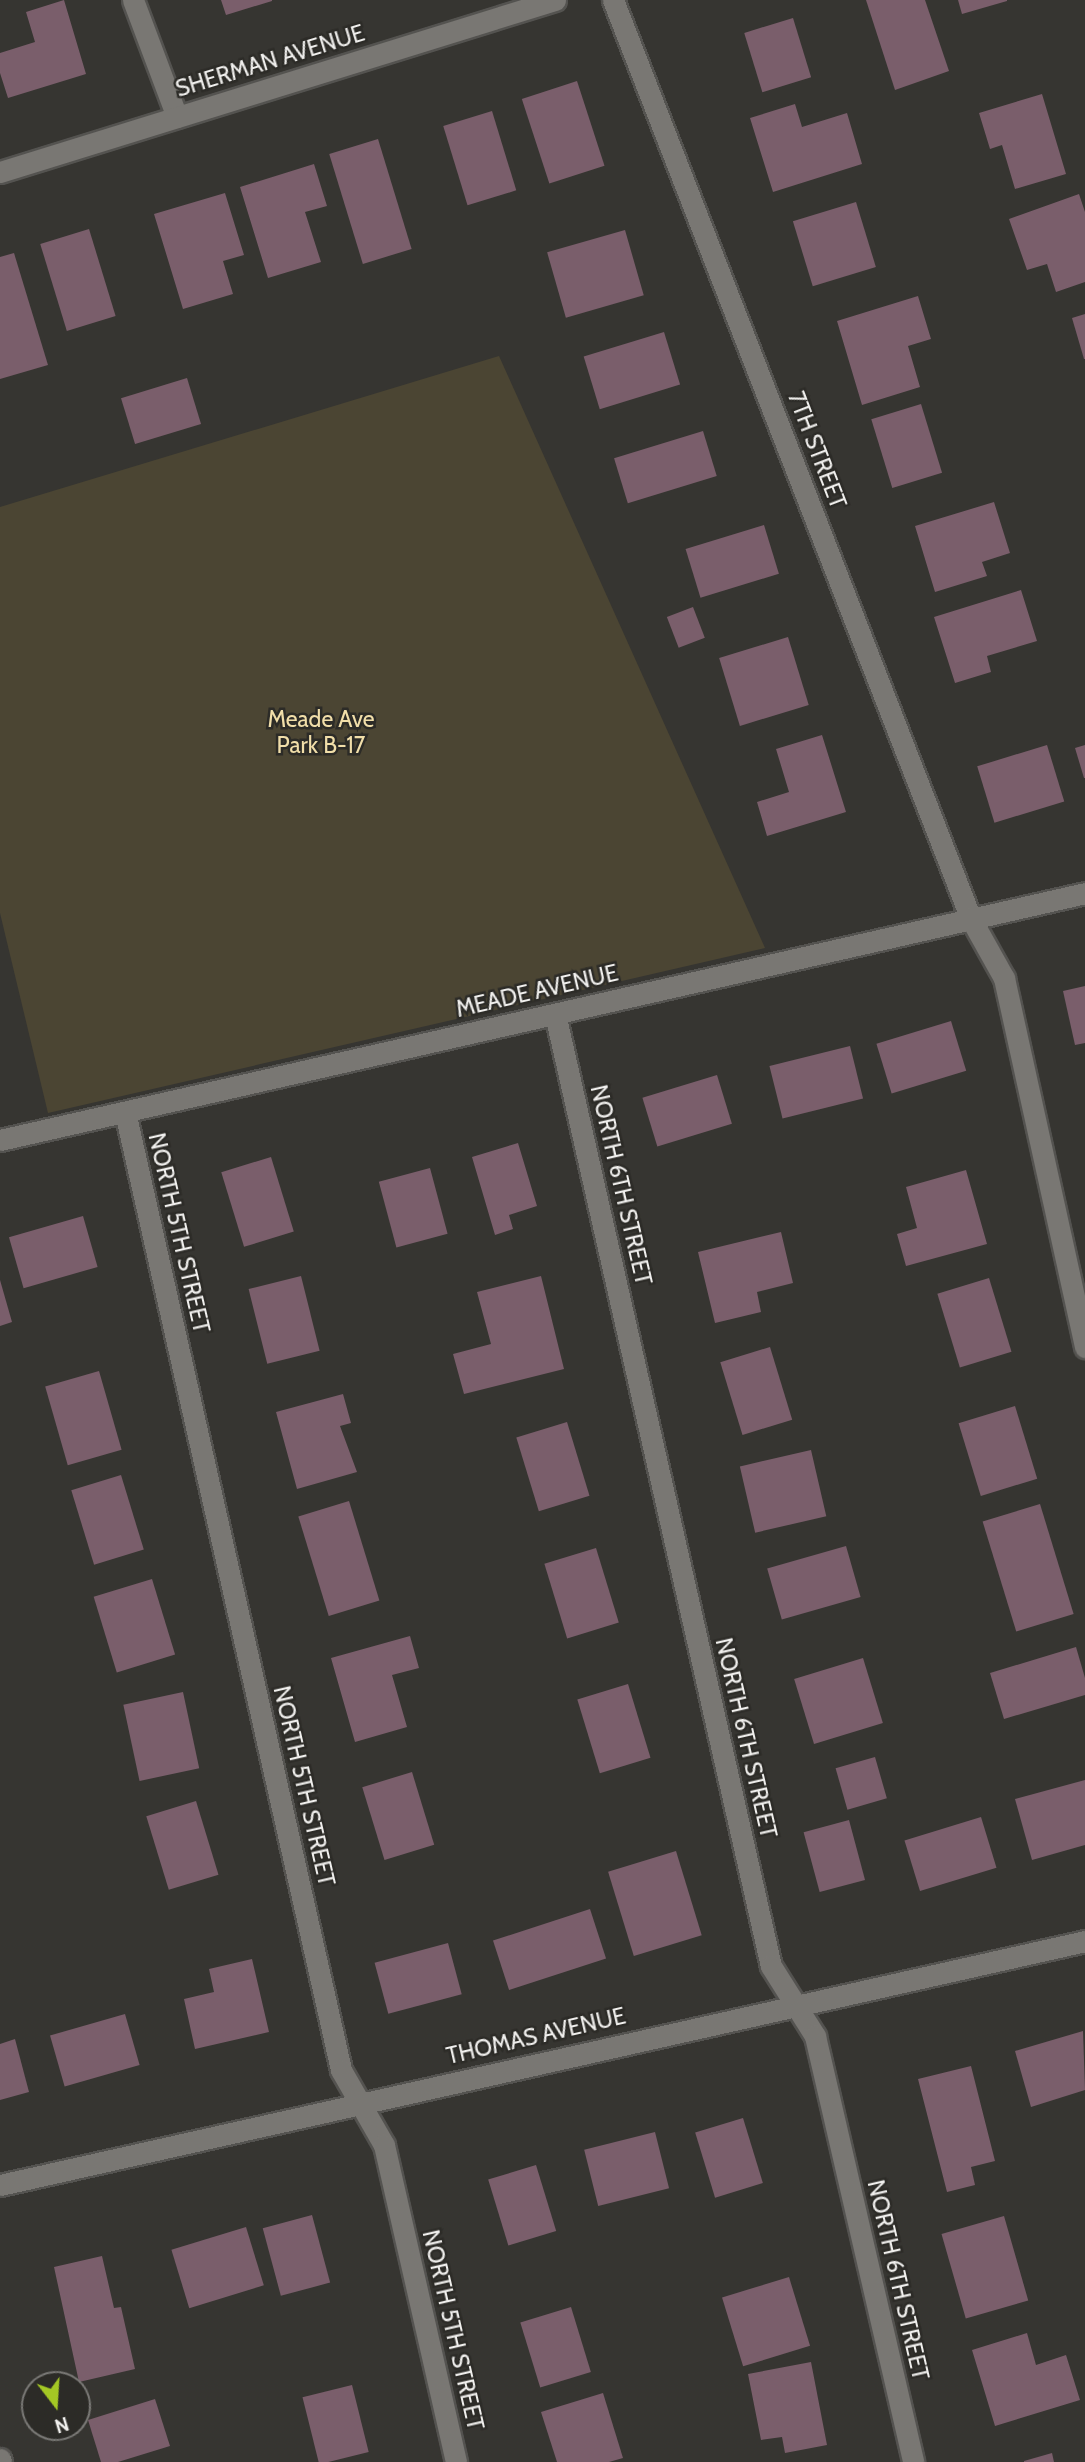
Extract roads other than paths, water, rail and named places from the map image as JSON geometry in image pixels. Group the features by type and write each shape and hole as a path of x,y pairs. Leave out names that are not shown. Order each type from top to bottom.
{"street":[{"path":"133,0 177,117"},
{"name":"SHERMAN AVENUE","path":"0,172 555,0"},
{"name":"7TH STREET","path":"613,0 971,919 1004,978 1085,1347"},
{"name":"MEADE AVENUE","path":"0,1140 1085,893"},
{"name":"NORTH 6TH STREET","path":"555,1014 771,1966 815,2036 913,2462"},
{"name":"NORTH 5TH STREET","path":"125,1112 341,2070 384,2145 456,2462"},
{"name":"THOMAS AVENUE","path":"0,2185 795,2004 1085,1941"}],"park label":[{"name":"Meade Ave Park B-17","path":"321,732"}]}
